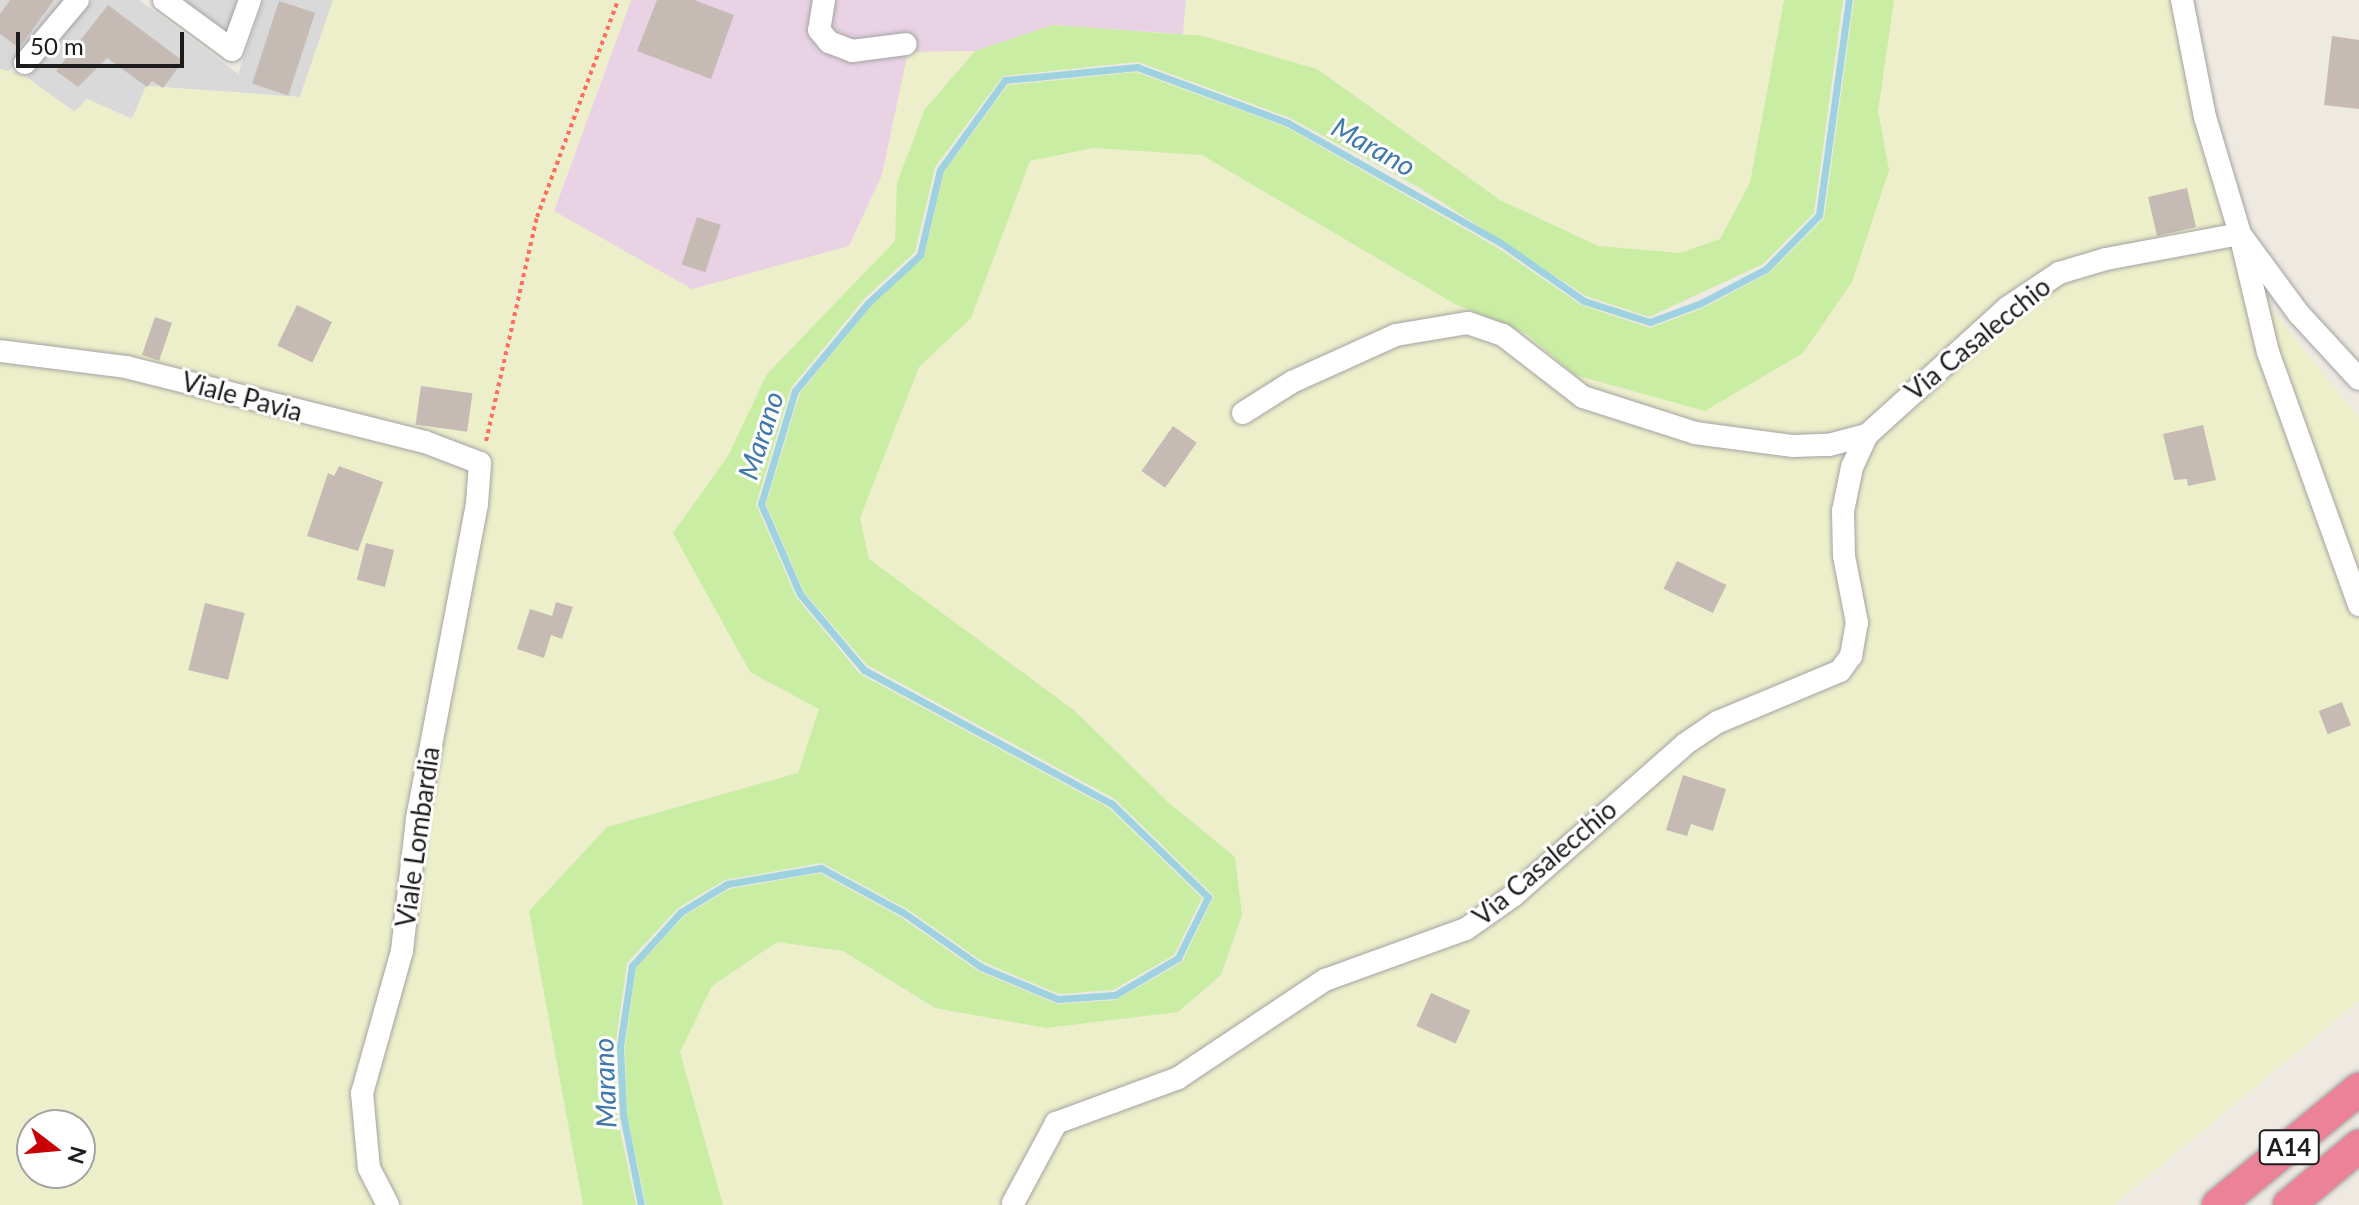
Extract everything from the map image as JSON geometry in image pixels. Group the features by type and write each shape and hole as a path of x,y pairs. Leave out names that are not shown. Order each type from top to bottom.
{"highway":[{"name":"A14","path":"2218,1205 2359,1089"},
{"name":"A14","path":"2289,1205 2359,1146"}],"street":[{"path":"25,63 78,0"},
{"path":"164,0 232,50 250,0"},
{"path":"824,0 819,30 829,42 852,51 906,44"},
{"path":"2182,0 2205,117 2240,234 2268,352 2359,605"},
{"path":"2240,234 2299,314 2359,379"},
{"name":"Via Casalecchio","path":"1013,1203 1056,1123 1178,1078 1325,980 1466,929 1514,895 1685,744 1718,722 1840,671 1851,656 1857,623 1844,556 1843,511 1852,467 1867,435 2007,308 2059,273 2106,259 2240,234"},
{"name":"Via Casalecchio","path":"1243,413 1292,382 1396,335 1468,323 1503,335 1583,397 1695,433 1793,446 1829,445 1867,435"},
{"name":"Viale Pavia","path":"0,351 126,367 425,442 480,463"},
{"name":"Viale Lombardia","path":"388,1205 369,1168 362,1093 402,951 417,819 477,504 480,463"}],"path":[{"path":"480,463 537,217 618,0"}],"shaded area":[{"path":"0,0 67,0 8,72 0,69"},
{"path":"93,0 139,0 238,74 264,0 333,0 300,97 147,86 132,119 87,99 75,112 26,77"},
{"path":"184,0 238,0 227,32"},
{"path":"631,0 815,0 811,33 854,40 830,27 836,0 1186,0 1183,34 1053,25 975,51 908,53 882,175 849,246 692,290 554,211"}],"green space":[{"path":"333,0 631,0 554,211 692,289 849,246 882,175 908,52 975,51 925,109 897,183 895,241 767,374 728,456 673,532 750,672 819,709 798,773 607,827 529,911 583,1205 393,1205 374,1166 367,1093 485,463 128,356 0,340 0,69 26,77 74,112 87,99 132,119 146,86 300,97"},
{"path":"1186,0 1784,0 1750,183 1720,239 1681,253 1598,246 1500,200 1317,69 1183,34"},
{"path":"1784,0 1843,0 1814,213 1763,264 1649,317 1586,296 1420,188 1290,118 1138,62 1003,76 935,167 915,252 864,299 791,388 756,504 796,597 860,674 1109,808 1202,898 1174,955 1113,990 1059,994 983,962 907,909 822,863 725,880 678,908 627,963 615,1047 617,1116 636,1205 583,1205 529,911 607,827 798,773 819,709 750,672 673,533 728,456 767,374 895,241 897,183 925,109 975,51 1053,25 1203,36 1317,69 1500,200 1598,246 1680,253 1720,239 1750,183"},
{"path":"1854,0 1894,0 1878,111 1889,170 1852,282 1803,353 1705,411 1575,375 1527,334 1455,304 1202,155 1093,148 1030,161 971,318 919,367 860,518 869,559 1075,711 1169,803 1235,857 1242,915 1221,975 1178,1012 1046,1028 935,1008 843,951 777,942 712,986 680,1052 723,1205 646,1205 627,1115 625,1047 636,968 684,916 729,889 820,873 902,918 978,971 1057,1004 1116,1000 1182,962 1214,896 1115,799 867,665 804,592 766,504 800,393 871,306 924,257 944,172 1008,85 1136,72 1286,127 1498,248 1581,305 1650,328 1703,308 1769,273 1824,218"},
{"path":"1894,0 2174,0 2232,238 2280,321 2359,417 2359,1001 2114,1205 723,1205 680,1052 712,986 778,942 843,951 935,1009 1178,1012 1222,975 1242,915 1235,857 1169,803 1075,711 869,559 860,518 919,367 971,318 1030,161 1093,148 1202,155 1455,304 1527,334 1575,375 1641,395 1889,170 1878,111"},
{"path":"0,363 123,378 422,453 471,472 394,950 353,1092 378,1205 0,1205"}],"building":[{"path":"10,0 54,0 19,48 0,34 0,14"},
{"path":"657,0 694,0 734,15 711,79 637,51"},
{"path":"279,1 315,13 288,95 252,84"},
{"path":"108,5 183,61 163,88 152,81 147,87 107,58 78,87 56,71"},
{"path":"2332,36 2359,40 2359,109 2324,105"},
{"path":"2187,188 2196,227 2157,236 2148,197"},
{"path":"697,217 721,225 705,272 682,265"},
{"path":"297,305 332,322 312,363 277,345"},
{"path":"155,317 172,323 159,361 142,355"},
{"path":"421,386 472,393 467,432 416,425"},
{"path":"2203,425 2216,480 2188,486 2187,479 2174,480 2163,434"},
{"path":"1173,426 1197,443 1165,488 1141,471"},
{"path":"339,466 383,482 358,551 307,536 328,473 334,476"},
{"path":"366,543 394,550 385,587 357,580"},
{"path":"1677,561 1726,585 1713,613 1663,589"},
{"path":"556,602 573,607 562,639 551,635 544,658 517,649 530,609 552,616"},
{"path":"205,603 245,613 228,680 188,670"},
{"path":"2342,702 2351,725 2328,734 2319,711"},
{"path":"1683,775 1726,789 1713,831 1691,824 1687,836 1666,830"},
{"path":"1431,993 1470,1010 1456,1043 1416,1026"}],"waterway":[{"name":"Marano","path":"641,1205 623,1115 620,1047 632,966 681,912 727,884 821,868 904,913 981,967 1058,999 1115,995 1178,958 1208,897 1112,804 864,670 800,594 761,504 795,391 868,303 920,255 940,170 1005,80 1137,67 1288,123 1501,243 1584,301 1650,322 1701,303 1766,269 1819,215 1849,0"}]}
